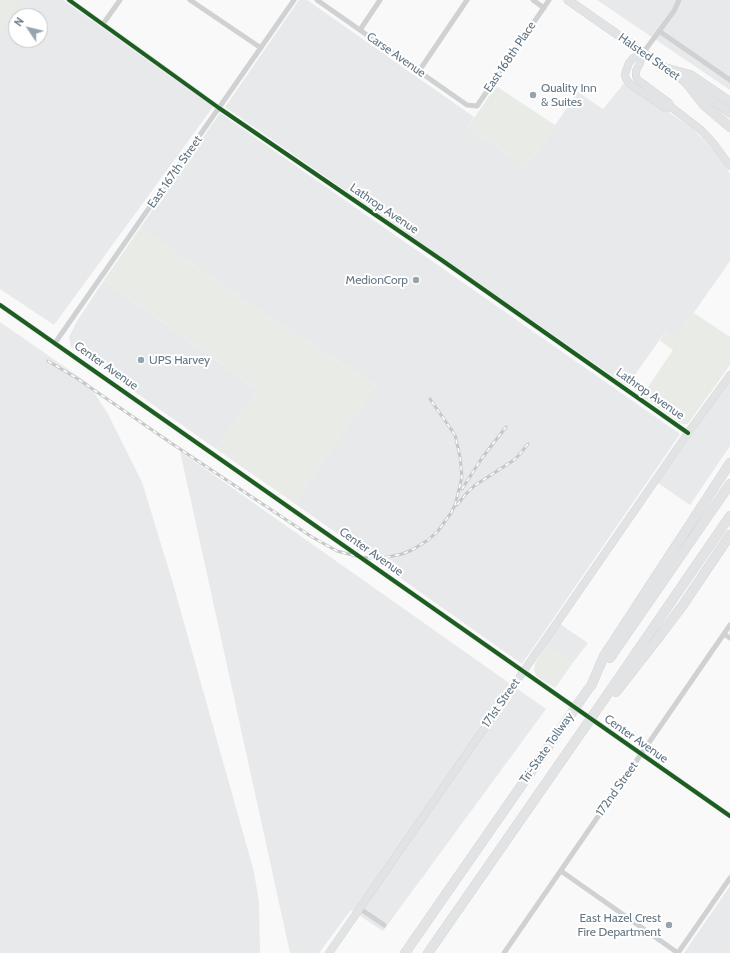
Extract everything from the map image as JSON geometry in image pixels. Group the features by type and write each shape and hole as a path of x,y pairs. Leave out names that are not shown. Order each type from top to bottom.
{"highway":[{"path":"668,70 690,75 730,102"},
{"path":"686,82 704,105 730,127"},
{"path":"590,687 604,656 730,463"},
{"name":"Tri-State Tollway","path":"406,953 730,484"},
{"name":"Tri-State Tollway","path":"428,953 579,735 607,699 730,516"},
{"path":"607,699 659,638 730,535"}],"main road":[{"name":"Halsted Street","path":"568,0 730,113"}],"street":[{"name":"Lathrop Avenue","path":"69,0 219,108 443,261 688,433"},
{"path":"103,24 120,0"},
{"path":"190,0 261,48"},
{"name":"East 167th Street","path":"55,343 294,0"},
{"name":"Carse Avenue","path":"317,0 467,105 477,106"},
{"path":"360,30 380,0"},
{"path":"420,71 467,0"},
{"path":"533,0 544,8"},
{"name":"East 168th Place","path":"477,106 549,0"},
{"path":"679,0 674,11 644,53 636,69 636,76 642,83 669,102 671,107 692,122 708,137 730,166"},
{"path":"659,31 730,80"},
{"name":"Center Avenue","path":"0,305 730,816"},
{"name":"171st Street","path":"329,953 688,433 730,375"},
{"name":"172nd Street","path":"504,953 730,625"},
{"path":"724,634 730,638"},
{"path":"561,871 678,953 730,878"},
{"path":"359,908 384,925"}],"shaded area":[{"path":"0,0 63,0 213,107 54,325 0,289"},
{"path":"0,0 23,0 18,8 8,8 8,22 0,34"},
{"path":"299,0 307,0 474,117 468,127 526,167 578,92 603,109 625,82 693,129 717,153 730,174 730,261 676,338 666,331 627,386 225,107"},
{"path":"597,0 730,0 730,90"},
{"path":"496,86 555,125 526,167 468,127"},
{"path":"220,113 680,434 522,664 294,503 375,385 267,316 140,228"},
{"path":"140,228 267,316 375,385 294,503 216,449 258,390 104,280"},
{"path":"104,280 258,390 216,449 71,347 69,337 77,321"},
{"path":"694,313 730,337 730,365 688,424 682,424 642,396 673,350 660,341 666,331 676,337"},
{"path":"0,322 88,383 108,414 142,482 172,580 254,872 259,902 259,953 0,953"},
{"path":"730,380 730,446 690,505 658,483"},
{"path":"180,451 546,709 383,931 351,910 319,953 290,953"},
{"path":"560,624 588,643 572,664 546,645"},
{"path":"546,645 572,664 555,688 536,676 534,670 535,664"},
{"path":"730,886 730,953 684,953"}],"railway":[{"path":"48,361 78,379 312,537 337,551 360,557 383,558 412,550 428,540 438,531 455,505 462,477 460,457 455,435 430,399"},
{"path":"462,489 482,458 506,427"},
{"path":"457,505 474,486 514,460 528,444"}],"cycle path":[{"path":"69,0 219,108 443,261 688,433"},
{"path":"0,305 730,816"}],"place":[{"name":"Quality Inn & Suites","path":"533,95"},
{"name":"MedionCorp","path":"416,280"},
{"name":"UPS Harvey","path":"141,360"},
{"name":"East Hazel Crest Fire Department","path":"669,925"}]}
